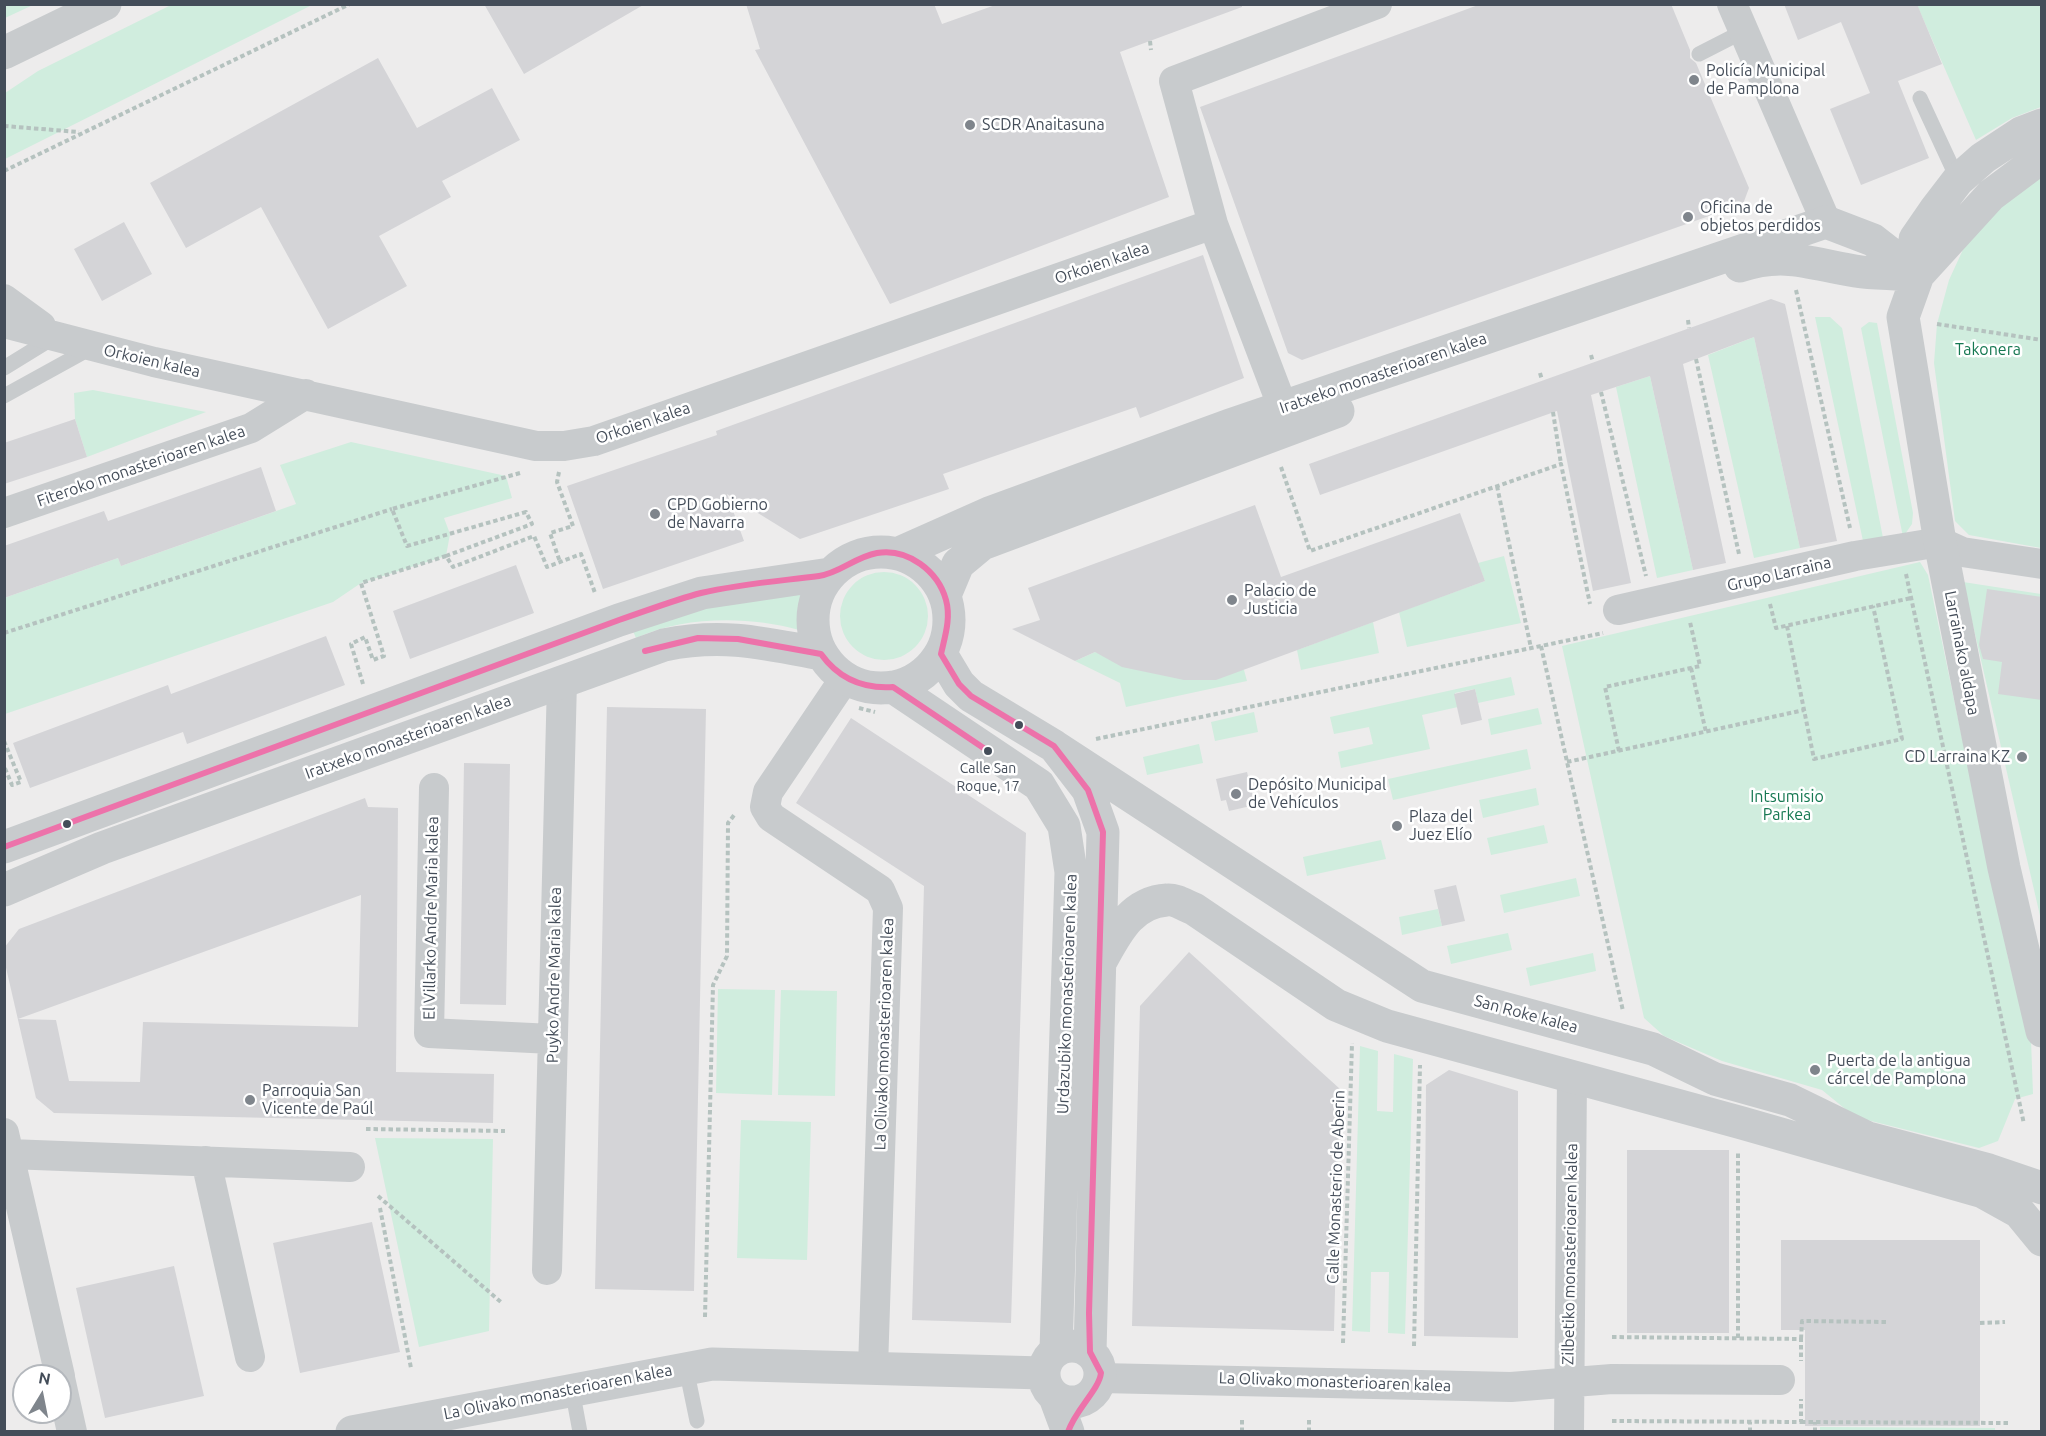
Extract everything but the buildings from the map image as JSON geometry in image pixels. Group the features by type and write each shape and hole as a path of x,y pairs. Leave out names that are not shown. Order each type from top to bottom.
{"street":[{"path":"4,53 105,4"},
{"path":"1287,418 1213,224 1174,81 1377,4"},
{"path":"1738,18 1826,222 1873,240 1918,275"},
{"path":"1873,240 1915,239 1958,180 1983,158 2021,133 2042,125"},
{"name":"Larrainako aldapa","path":"2042,157 1991,195 1918,275 1903,316 1940,542 2004,868 2042,1031"},
{"name":"Iratxeko monasterioaren kalea","path":"945,595 958,564 982,544 1287,418 1826,222"},
{"name":"Orkoien kalea","path":"4,322 92,347 536,446 564,446 594,441 1213,224"},
{"name":"Larrainako aldapa","path":"1915,239 1918,275"},
{"name":"Iratxeko monasterioaren kalea","path":"898,553 989,513 1427,375 1764,258 1807,261 1861,272 1918,275"},
{"path":"1861,272 1903,316"},
{"name":"Orkoien kalea","path":"4,299 56,336"},
{"name":"Fiteroko monasterioaren kalea","path":"4,513 251,428 306,394"},
{"path":"1940,542 1962,552 2042,564"},
{"name":"Grupo Larraina","path":"1602,616 1855,556 1940,542"},
{"path":"880,551 898,553 918,562 934,576 945,595 950,615 948,635 941,654 928,670 912,681 893,687 874,688 845,678 821,654 814,634 813,613 818,592 830,574 844,562 861,554 880,551"},
{"path":"4,847 619,620 702,592 830,574"},
{"name":"Iratxeko monasterioaren kalea","path":"4,890 102,848 664,645 698,638 738,639 821,654"},
{"name":"Urdazubiko monasterioaren kalea","path":"941,654 959,684 971,696 1054,746 1088,790 1103,832 1101,962 1068,1431"},
{"name":"La Olivako monasterioaren kalea","path":"845,678 768,792 765,807 771,817 880,890 888,908 873,1368"},
{"name":"Puyko Andre Maria kalea","path":"547,1270 562,681"},
{"name":"Urdazubiko monasterioaren kalea","path":"893,687 1039,785 1064,826 1071,872 1071,1375"},
{"name":"San Roke kalea","path":"1054,746 1422,986 1653,1049 1716,1079 1790,1100 1868,1138 1989,1170 2042,1188"},
{"name":"El Villarko Andre Maria kalea","path":"434,788 429,1033 552,1039"},
{"path":"1101,962 1120,928 1136,910 1168,899 1194,909 1336,1005 1387,1026 1983,1192 2019,1212 2042,1240"},
{"name":"Zilbetiko monasterioaren kalea","path":"1569,1431 1572,1076"},
{"path":"57,1364 7,1144 206,1161 350,1167"},
{"path":"206,1161 250,1357"},
{"name":"La Olivako monasterioaren kalea","path":"352,1431 712,1364 1511,1388 1569,1381 1780,1380"}],"lane":[{"path":"1699,54 1738,18"},
{"path":"1920,98 1958,180"},
{"path":"4,368 56,336"},
{"path":"4,396 92,347"},
{"path":"686,1368 697,1421"},
{"path":"572,1389 580,1431"}],"path":[{"path":"4,171 350,4"},
{"path":"1150,40 1151,50"},
{"path":"4,126 81,132"},
{"path":"1796,289 1853,540"},
{"path":"1688,320 1689,328"},
{"path":"1937,324 2042,340"},
{"path":"1591,355 1593,362"},
{"name":"Grupo Larraina","path":"1696,359 1742,563"},
{"path":"1540,373 1542,380"},
{"path":"1600,392 1647,583"},
{"path":"1553,412 1561,464 1602,616 1597,634"},
{"path":"1281,467 1310,551 1561,464"},
{"path":"548,471 559,471"},
{"path":"4,633 392,509 526,472"},
{"path":"557,482 573,526 550,533 560,562"},
{"path":"1092,740 1531,648 1497,486"},
{"path":"364,689 351,644 365,637 373,660 384,656 361,583 446,556 532,524 526,512 407,546 392,509"},
{"path":"446,556 453,567 534,536 547,567 581,554 595,593"},
{"path":"1888,552 1904,564 2024,1124"},
{"path":"1769,598 1776,628 1911,598"},
{"path":"1787,626 1814,759 1902,740 1873,606"},
{"path":"1619,751 1605,687 1700,666 1689,617"},
{"path":"1541,646 1625,1023"},
{"path":"1691,668 1706,732"},
{"path":"1567,762 1804,710"},
{"path":"4,741 21,782 12,785 4,766"},
{"path":"705,1317 713,985 727,956 728,823 735,814"},
{"name":"Calle Monasterio de Aberin","path":"1343,1342 1353,1033"},
{"path":"1414,1346 1420,1064"},
{"path":"366,1129 505,1131"},
{"path":"1738,1146 1738,1338"},
{"path":"378,1196 502,1303"},
{"path":"380,1208 411,1368"},
{"path":"1802,1339 1802,1322 1887,1322"},
{"path":"1980,1323 2005,1322"},
{"path":"1242,1417 1242,1431"},
{"path":"1309,1419 1309,1431"},
{"path":"1750,1422 1750,1431"},
{"path":"1801,1422 2010,1423"},
{"path":"1815,1422 1815,1431"}],"green space":[{"path":"5,4 33,4 33,5 5,18"},
{"path":"173,4 312,5 5,159 5,93 38,71"},
{"path":"1917,5 2041,5 2041,107 2012,118 1976,140"},
{"name":"Takonera","path":"2041,162 2041,548 1969,535 1955,521 1934,363 1937,324 1949,280 1972,230"},
{"path":"1815,317 1830,317 1842,328 1884,543 1863,541"},
{"path":"1869,322 1877,323 1913,513 1912,524 1903,537 1861,328"},
{"path":"1754,337 1800,548 1754,558 1708,355"},
{"path":"1650,376 1693,570 1657,578 1616,387"},
{"path":"93,390 206,412 87,457 75,419 74,393"},
{"path":"351,442 506,476 512,498 444,518 450,534 446,556 361,583 333,602 5,714 4,598 118,558 121,566 296,504 280,465"},
{"path":"1504,556 1521,623 1407,647 1399,612 1485,581 1478,563"},
{"name":"Intsumisio Parkea","path":"1920,562 1928,575 2009,962 2031,1040 2033,1094 2015,1099 1998,1141 1979,1148 1855,1117 1822,1090 1722,1061 1664,1036 1644,1018 1562,646"},
{"path":"884,572 901,576 915,585 924,599 928,616 924,633 915,647 901,656 884,660 867,656 853,647 844,633 840,616 844,599 853,585 867,576"},
{"name":"CD Larraina KZ","path":"1963,582 2041,594 2041,920"},
{"path":"802,590 799,630 759,622 717,620 675,626 636,638 632,629 660,617"},
{"path":"1373,622 1379,653 1301,670 1297,650"},
{"path":"1095,652 1244,670 1247,681 1126,707 1120,683 1075,661"},
{"path":"1511,677 1515,695 1478,703 1475,689 1455,693 1458,707 1422,715 1430,749 1341,768 1338,752 1373,744 1369,727 1334,734 1330,717"},
{"path":"1538,708 1542,724 1491,735 1488,719"},
{"path":"1254,712 1258,732 1215,741 1211,722"},
{"path":"1199,744 1203,763 1147,775 1143,757"},
{"path":"1527,749 1531,769 1393,800 1388,779"},
{"path":"1536,788 1539,805 1483,818 1479,800"},
{"path":"1544,825 1548,843 1491,855 1487,838"},
{"path":"1381,840 1386,859 1307,876 1303,857"},
{"path":"1576,878 1580,896 1504,913 1500,895"},
{"path":"1438,909 1442,926 1402,935 1399,917"},
{"path":"1508,933 1512,950 1451,964 1447,946"},
{"path":"1593,953 1596,971 1530,986 1526,968"},
{"path":"718,989 775,990 772,1095 716,1093"},
{"path":"781,990 837,991 835,1096 778,1095"},
{"path":"1360,1046 1378,1051 1377,1111 1393,1112 1394,1054 1413,1059 1405,1334 1388,1333 1389,1272 1371,1272 1370,1332 1352,1331"},
{"path":"741,1120 811,1122 807,1260 737,1258"},
{"path":"375,1138 493,1139 489,1331 419,1347"},
{"path":"1820,1427 1995,1428 1995,1431 1820,1432"}],"transit line":[{"path":"4,847 681,599 730,587 819,576 877,553 889,552 910,558 929,571 942,589 948,614 941,654 959,684 971,696 1054,746 1088,790 1103,832 1089,1313 1090,1352 1101,1373 1096,1386 1068,1432"},
{"path":"645,651 698,638 738,639 821,654 836,670 852,681 872,686 893,687 988,751"}],"place":[{"name":"Policía Municipal de Pamplona","path":"1694,80"},
{"name":"SCDR Anaitasuna","path":"970,125"},
{"name":"Oficina de objetos perdidos","path":"1688,217"},
{"name":"CPD Gobierno de Navarra","path":"655,514"},
{"name":"Palacio de Justicia","path":"1232,600"},
{"name":"Calle San Roque, 17","path":"988,751"},
{"name":"CD Larraina KZ","path":"2022,757"},
{"name":"Depósito Municipal de Vehículos","path":"1236,794"},
{"name":"Plaza del Juez Elío","path":"1397,826"},
{"name":"Puerta de la antigua cárcel de Pamplona","path":"1815,1070"},
{"name":"Parroquia San Vicente de Paúl","path":"250,1100"}]}
